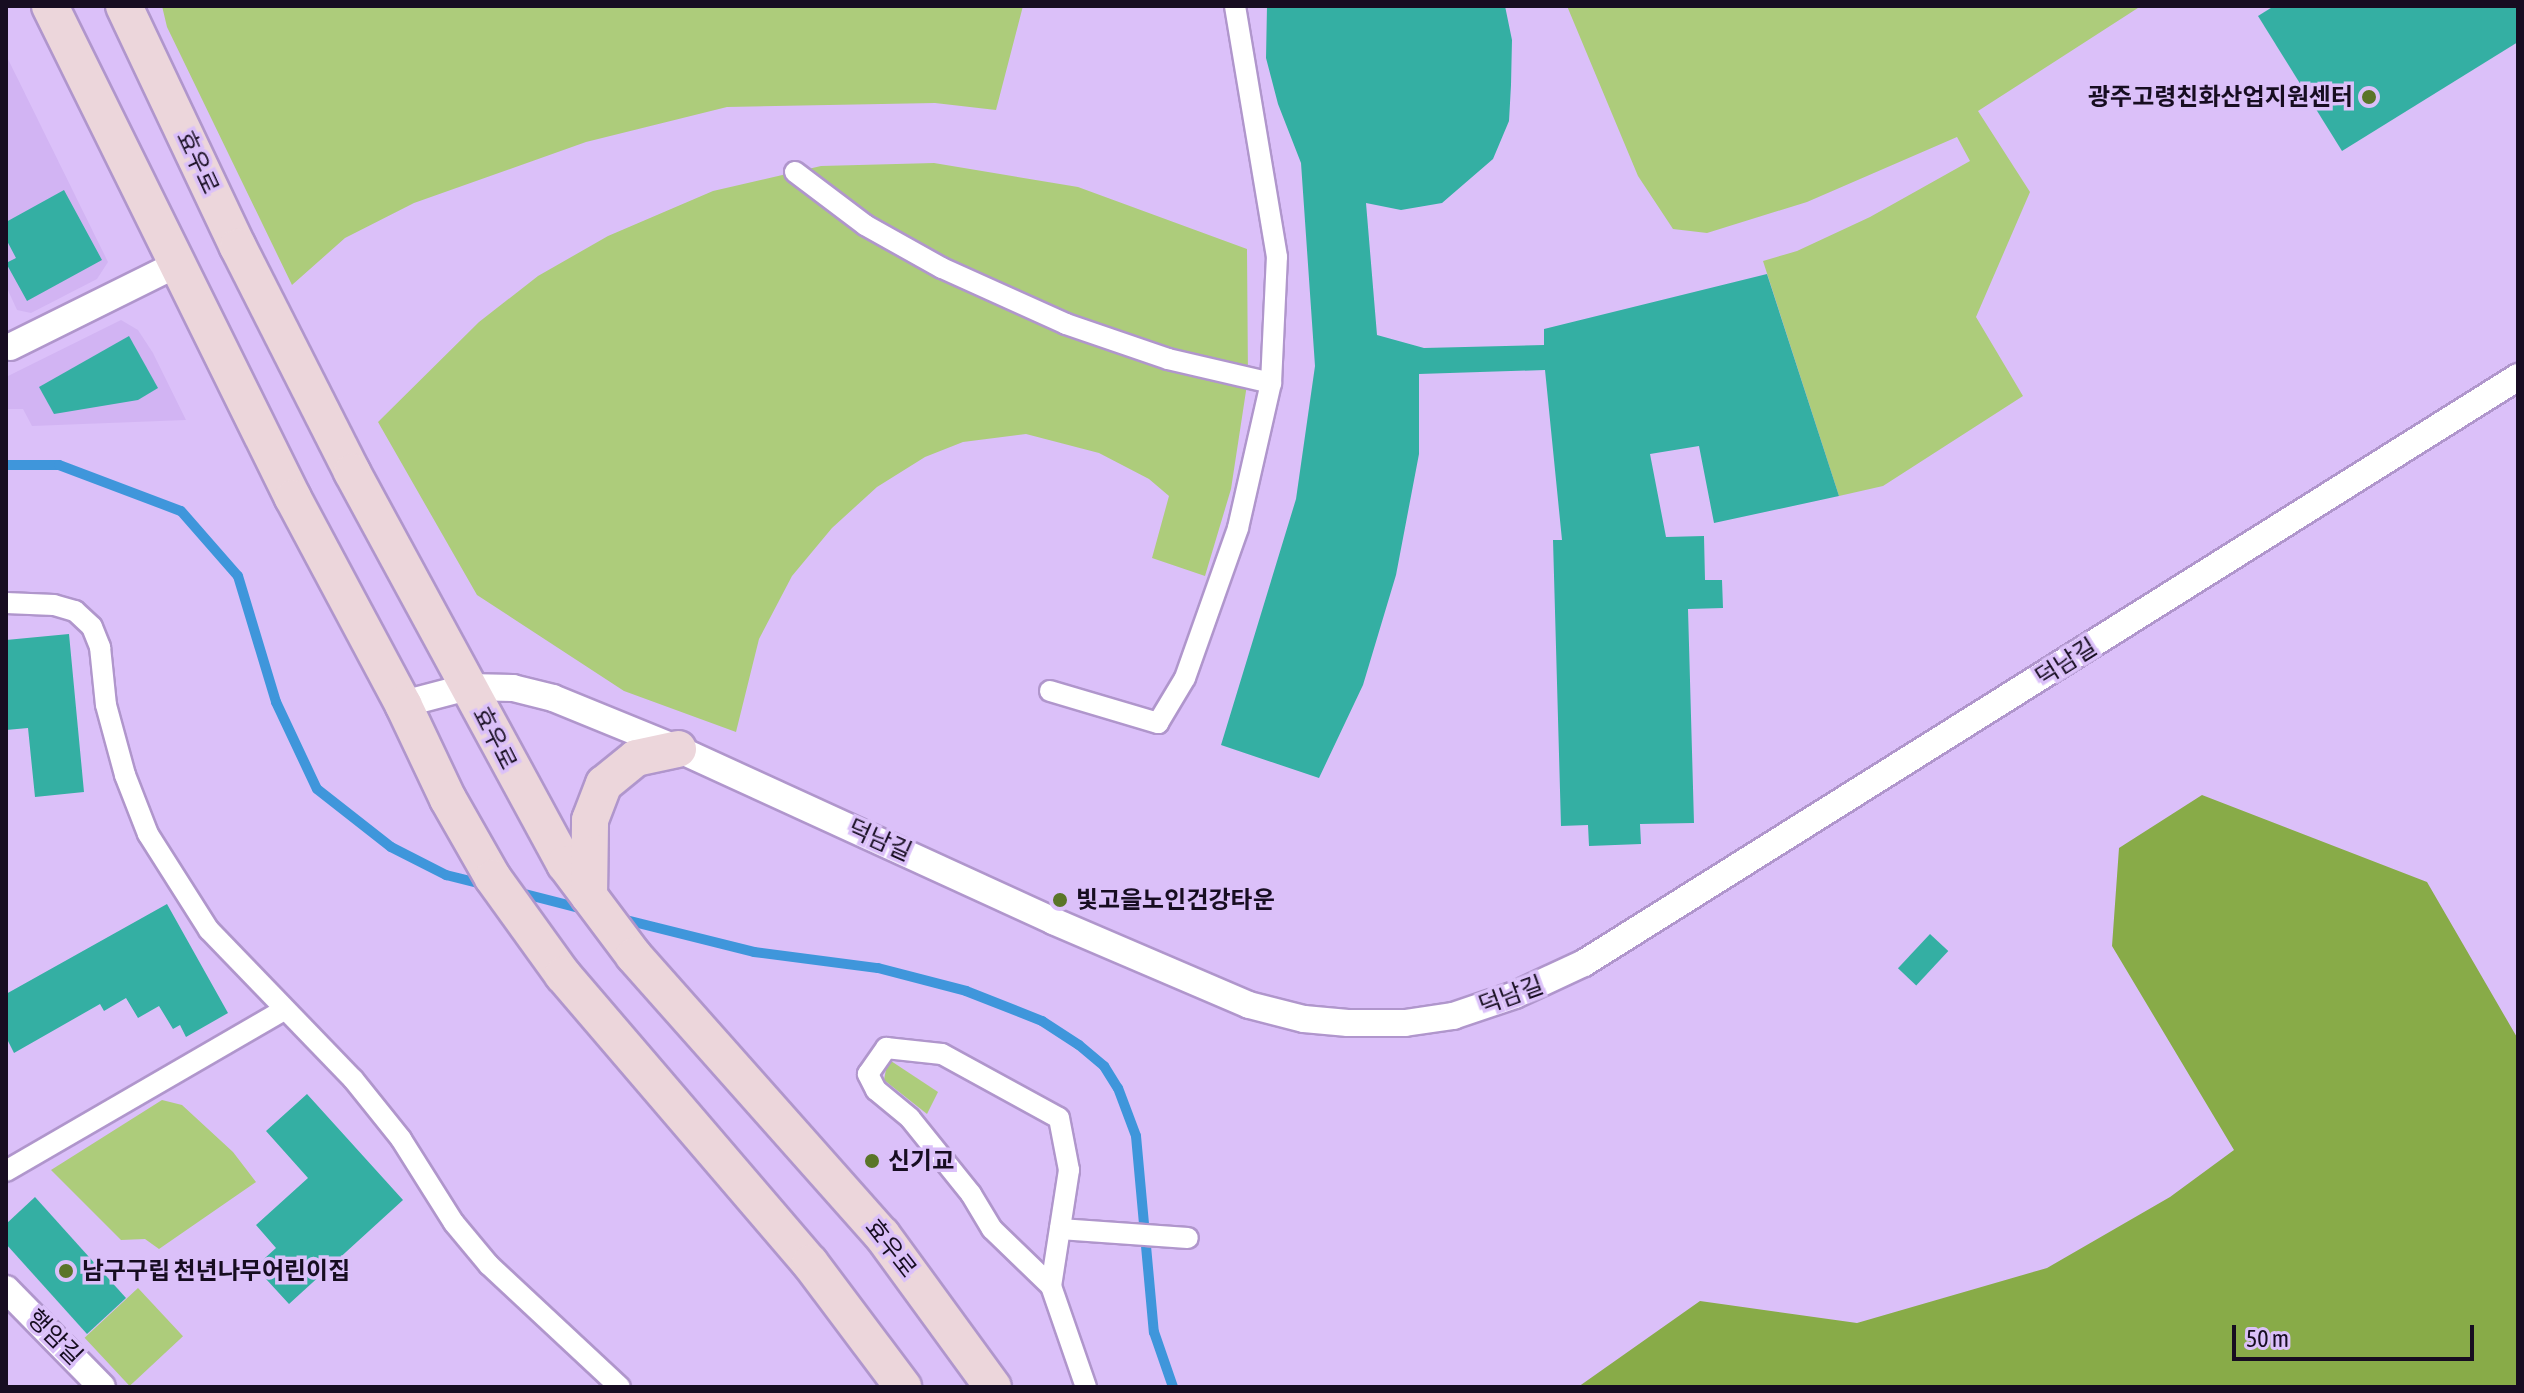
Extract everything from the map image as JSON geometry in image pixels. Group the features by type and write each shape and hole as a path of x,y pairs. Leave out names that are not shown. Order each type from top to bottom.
{"main road":[{"path":"50,6 293,498 403,704 448,799 493,878 563,975 810,1263 866,1332 903,1387"},
{"name":"효우로","path":"124,6 245,261 410,583 565,864 634,956 882,1235 993,1387"},
{"path":"589,896 590,820 604,784 636,758 678,749"}],"street":[{"path":"1050,691 1158,723 1185,678 1238,528 1271,383 1277,257 1235,6"},
{"path":"795,172 865,225 1066,324 1168,359 1271,383"},
{"path":"7,345 177,264"},
{"name":"덕남길","path":"403,704 468,687 513,688 553,698 678,749 1053,921 1249,1005 1304,1019 1348,1023 1405,1023 1453,1016 1515,995 1584,963 2518,377"},
{"path":"6,603 54,605 75,611 92,627 100,647 106,705 125,775 148,834 209,930 372,1103 401,1139 454,1223 489,1265 620,1387"},
{"path":"6,1171 284,1010"},
{"path":"1051,1286 1069,1170 1059,1118 942,1054 886,1048 868,1074 876,1090 910,1118 971,1194 992,1229 1051,1286 1086,1387"},
{"path":"1060,1229 1188,1238"},
{"name":"행암길","path":"6,1289 102,1387"}],"shaded area":[{"path":"6,55 108,262 97,279 31,313 17,310 6,286"},
{"path":"121,320 138,330 153,353 186,420 32,426 23,409 6,409 6,377"}],"green space":[{"path":"162,6 1023,6 996,110 935,103 727,107 586,142 414,203 345,238 292,285 167,27"},
{"path":"1567,6 2141,6 1978,111 2030,192 1976,317 2023,396 1883,486 1839,496 1763,261 1797,251 1870,217 1970,161 1957,137 1807,202 1707,233 1673,229 1638,176"},
{"path":"934,163 1078,187 1247,249 1248,378 1231,489 1205,576 1152,558 1169,496 1149,479 1099,453 1026,434 963,442 925,457 877,487 832,528 792,576 759,639 736,732 624,691 477,595 378,422 479,322 538,276 608,236 713,191 821,166"},
{"path":"2202,795 2427,882 2518,1039 2518,1387 1578,1387 1700,1301 1857,1323 2047,1268 2170,1197 2234,1150 2112,946 2119,848"},
{"path":"888,1059 938,1092 927,1114 884,1080"},
{"path":"162,1100 182,1105 233,1152 256,1182 159,1249 145,1239 121,1240 51,1170"},
{"path":"138,1288 183,1336 130,1386 85,1338"}],"building":[{"path":"1267,6 1505,6 1512,40 1509,121 1493,159 1442,203 1401,210 1366,203 1377,335 1424,348 1544,345 1544,329 1767,274 1839,496 1714,523 1699,446 1650,454 1666,537 1704,536 1705,580 1722,580 1723,608 1688,609 1694,823 1640,824 1641,844 1589,846 1588,825 1561,826 1553,540 1562,540 1545,370 1419,374 1419,454 1396,575 1363,685 1319,778 1221,745 1296,499 1315,366 1301,163 1278,104 1266,58"},
{"name":"광주고령친화산업지원센터","path":"2274,6 2518,6 2518,42 2342,151 2258,16"},
{"path":"64,190 102,260 27,301 6,263 16,258 6,239 6,222"},
{"path":"129,336 158,388 138,400 54,414 39,387"},
{"path":"69,634 84,792 35,797 28,728 6,730 6,640"},
{"path":"167,904 228,1013 186,1037 180,1025 173,1029 159,1006 138,1018 126,998 104,1011 100,1004 14,1053 6,1037 6,994"},
{"path":"1930,934 1948,951 1916,985 1898,968"},
{"path":"307,1094 403,1200 289,1304 255,1267 276,1248 256,1225 308,1178 266,1131"},
{"name":"남구구립 천년나무어린이집","path":"35,1197 126,1298 87,1334 6,1244 6,1224"}],"waterway":[{"path":"6,465 59,465 181,511 238,576 276,702 317,789 391,847 446,875 486,885"},
{"path":"517,892 587,910"},
{"path":"618,918 754,952 878,968 966,991 1042,1021 1104,1066 1118,1088 1136,1136 1154,1332 1173,1387"}],"place":[{"name":"광주고령친화산업지원센터","path":"2369,97"},
{"name":"빛고을노인건강타운","path":"1060,900"},
{"name":"신기교","path":"872,1161"},
{"name":"남구구립 천년나무어린이집","path":"66,1271"}]}
